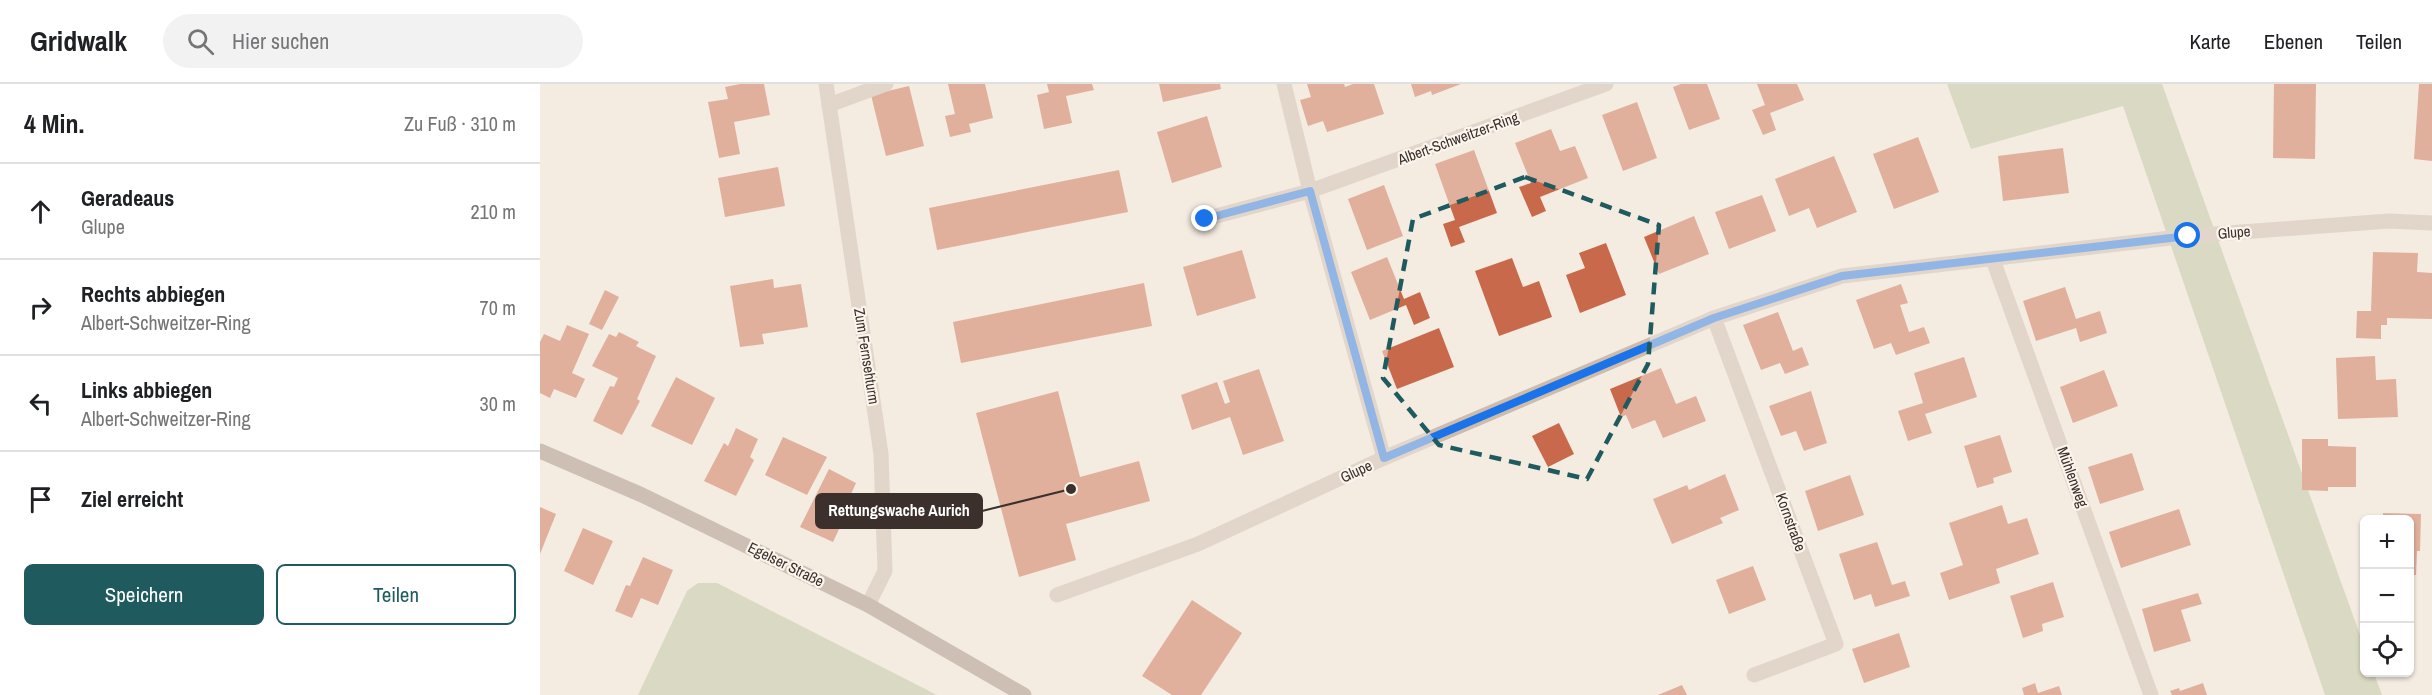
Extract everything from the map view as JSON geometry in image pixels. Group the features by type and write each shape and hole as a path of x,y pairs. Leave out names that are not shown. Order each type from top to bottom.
{"main road":[{"name":"Egelser Straße","path":"540,451 642,495 868,605 1024,695"}],"street":[{"name":"Zum Fernsehturm","path":"826,84 881,454 885,571 868,605"},
{"path":"829,105 886,84"},
{"path":"1284,84 1310,191 1384,458"},
{"name":"Albert-Schweitzer-Ring","path":"1205,219 1310,191 1606,84"},
{"name":"Glupe","path":"1057,595 1198,544 1384,458 1714,318 1842,276 2200,235 2389,221 2432,223"},
{"name":"Mühlenweg","path":"1993,260 2151,695"},
{"name":"Kornstraße","path":"1714,318 1836,644 1754,675"}],"highlighted area":[{"path":"1525,177 1659,225 1648,364 1587,479 1439,445 1383,378 1413,219"}],"green space":[{"path":"1947,84 2162,84 2360,635 2360,677 2375,677 2382,695 2325,695 2123,106 1971,149"},
{"path":"698,583 717,583 937,695 638,695 687,591"}],"building":[{"path":"740,84 764,84 770,115 734,122 740,154 719,158 708,102 728,99 725,87"},
{"path":"948,84 985,84 993,118 969,124 971,132 950,137 945,116 955,114"},
{"path":"1047,84 1092,84 1094,90 1066,96 1072,123 1044,129 1037,95 1049,92"},
{"path":"1159,84 1220,84 1221,89 1163,102"},
{"path":"1307,84 1344,84 1345,87 1353,84 1374,84 1384,114 1327,132 1323,121 1308,126 1300,100 1311,97"},
{"path":"1411,84 1461,84 1432,95 1431,91 1415,97"},
{"path":"1681,84 1707,84 1720,119 1689,130 1673,87"},
{"path":"1757,84 1797,84 1804,100 1770,113 1776,130 1763,135 1752,110 1765,105"},
{"path":"2274,84 2316,84 2315,159 2273,158"},
{"path":"2419,84 2432,84 2432,161 2414,159"},
{"path":"909,86 924,146 886,156 871,95"},
{"path":"1637,102 1657,158 1623,171 1602,115"},
{"path":"1207,116 1222,167 1172,183 1157,132"},
{"path":"1551,129 1560,151 1575,146 1588,178 1540,197 1546,211 1532,217 1519,187 1531,183 1515,143"},
{"path":"1918,137 1939,192 1894,209 1873,154"},
{"path":"2063,148 2069,193 2003,201 1998,156"},
{"path":"1474,150 1497,213 1459,227 1465,242 1451,247 1443,224 1455,220 1435,164"},
{"path":"1834,156 1857,212 1817,228 1809,208 1789,216 1775,179"},
{"path":"778,167 785,206 725,217 718,178"},
{"path":"1119,170 1128,212 937,250 929,208"},
{"path":"1384,185 1403,236 1367,250 1348,199"},
{"path":"1762,195 1776,231 1729,249 1715,212"},
{"path":"1694,216 1709,254 1659,274 1644,237"},
{"path":"1606,243 1626,295 1580,313 1566,275 1585,268 1579,253"},
{"path":"1242,250 1256,298 1197,316 1183,267"},
{"path":"2373,252 2418,253 2417,272 2432,273 2432,319 2387,318 2387,325 2381,325 2381,339 2356,338 2357,311 2371,311"},
{"path":"1387,257 1404,299 1420,292 1430,318 1414,325 1406,305 1370,320 1351,272"},
{"path":"1512,258 1523,287 1539,281 1552,317 1499,336 1475,271"},
{"path":"773,279 774,288 801,284 808,327 762,334 764,344 740,347 730,286"},
{"path":"1144,283 1152,326 961,363 953,322"},
{"path":"1901,284 1908,303 1900,305 1909,332 1924,327 1930,343 1896,355 1891,343 1874,349 1856,300"},
{"path":"2065,287 2076,319 2100,311 2107,333 2080,342 2076,328 2036,341 2023,301"},
{"path":"605,290 619,297 602,330 589,324"},
{"path":"1778,312 1793,351 1802,347 1809,365 1785,374 1780,363 1761,370 1743,325"},
{"path":"567,325 589,334 572,373 585,379 576,398 554,389 550,398 540,393 540,342 544,334 560,341"},
{"path":"1439,328 1454,367 1397,389 1382,351"},
{"path":"619,332 639,342 636,346 656,356 637,399 640,401 622,435 593,421 610,386 614,387 618,378 592,366 609,334 616,337"},
{"path":"2375,356 2376,380 2396,379 2398,417 2338,419 2336,358"},
{"path":"1964,357 1977,397 1925,414 1932,433 1908,441 1898,411 1923,403 1914,373"},
{"path":"1661,368 1676,404 1696,396 1706,421 1663,438 1655,420 1632,429 1626,415 1621,417 1610,389"},
{"path":"1259,369 1284,441 1243,455 1230,417 1192,430 1181,395 1217,382 1225,404 1230,402 1223,381"},
{"path":"2104,370 2118,406 2073,423 2060,387"},
{"path":"676,377 715,398 692,445 651,426"},
{"path":"1058,391 1080,477 1139,461 1150,501 1066,524 1076,560 1019,577 976,413"},
{"path":"1811,391 1827,443 1804,451 1796,431 1781,436 1769,406"},
{"path":"1559,423 1574,454 1548,467 1532,436"},
{"path":"736,428 758,439 750,457 754,460 736,496 704,481 724,443 728,446"},
{"path":"2000,435 2012,472 1993,478 1994,483 1977,488 1964,446"},
{"path":"783,437 827,457 807,495 765,475"},
{"path":"2302,439 2328,439 2328,446 2356,447 2356,487 2328,487 2328,491 2302,490"},
{"path":"2132,453 2144,490 2100,504 2088,467"},
{"path":"829,469 856,483 846,505 850,506 833,542 800,527"},
{"path":"1725,474 1739,510 1720,518 1723,523 1672,544 1653,499 1687,485 1689,490"},
{"path":"1850,475 1864,515 1818,531 1805,491"},
{"path":"2002,505 2008,524 2027,518 2039,554 1996,569 2000,583 1949,600 1940,573 1963,565 1949,523"},
{"path":"540,507 556,514 540,554"},
{"path":"2179,509 2191,545 2121,568 2109,532"},
{"path":"2383,513 2421,514 2420,551 2417,551 2416,575 2414,575 2414,515 2383,515"},
{"path":"583,528 613,541 593,585 564,571"},
{"path":"1877,542 1892,585 1905,581 1910,596 1875,607 1871,594 1854,600 1839,554"},
{"path":"643,557 673,570 658,605 641,598 632,618 615,611 626,585 630,586"},
{"path":"1753,566 1766,600 1729,614 1716,580"},
{"path":"2053,582 2064,617 2042,624 2043,631 2023,638 2010,596"},
{"path":"2198,593 2202,604 2181,610 2191,641 2154,652 2142,609"},
{"path":"1192,600 1242,633 1201,695 1172,695 1142,676"},
{"path":"1899,633 1910,667 1864,683 1852,649"},
{"path":"2035,683 2038,693 2059,686 2062,695 2024,695 2022,688"},
{"path":"2203,683 2207,695 2172,695 2170,691 2179,688 2180,691"},
{"path":"1682,685 1687,695 1658,695"}],"place":[{"name":"Rettungswache Aurich","path":"1071,489"}],"route":[{"path":"1205,219 1310,191 1384,458 1714,318 1842,276 2188,236"}]}
